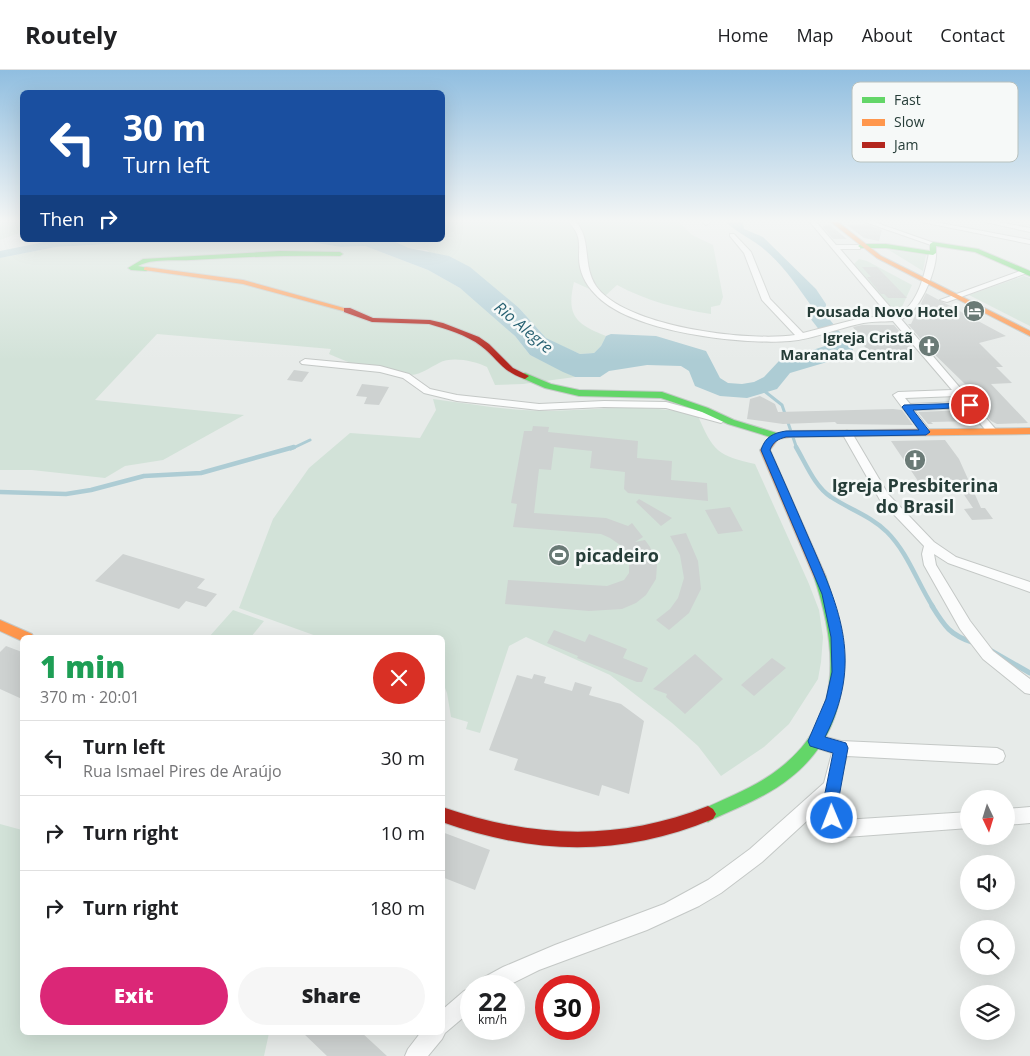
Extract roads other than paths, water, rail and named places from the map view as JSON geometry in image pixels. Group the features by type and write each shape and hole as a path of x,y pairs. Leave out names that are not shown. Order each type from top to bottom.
{"main road":[{"path":"132,268 160,270 242,282 336,306 372,320 424,322 440,325 476,339 486,346 510,370 548,386 579,393 662,395 705,410 731,422 782,435 1030,431"},
{"path":"896,268 923,285 1030,343"},
{"path":"950,299 1030,334"},
{"path":"445,815 466,824 521,838 574,841 632,834 687,822 764,787 800,760 815,741 825,723 833,699 839,672 838,637 828,594 765,450 768,443 782,435"},
{"path":"0,625 22,635"}],"street":[{"path":"584,268 590,281 601,296 642,318 716,336 760,339 801,336 862,321 902,317 911,309 923,285 928,268"},
{"path":"753,268 766,300 801,336"},
{"path":"854,268 993,432"},
{"path":"950,299 1028,273"},
{"path":"305,362 396,372 406,376 428,391 457,398 539,407 666,404 731,422"},
{"path":"926,432 898,395 960,393"},
{"path":"907,407 970,405"},
{"path":"847,433 884,497 930,545 952,560 1030,587"},
{"path":"930,545 1030,579"},
{"path":"930,545 928,554 930,565 973,635 988,655 1030,688"},
{"path":"815,741 841,748 997,756"},
{"path":"841,748 829,808 837,826 846,829 960,821"},
{"path":"507,975 560,952 670,911 712,889 747,862 832,787"},
{"path":"1015,816 1030,815"},
{"path":"445,1021 460,1008"},
{"path":"415,1056 432,1035"}],"water":[{"name":"Rio Alegre","path":"423,268 471,268 519,308 546,338 580,354 594,353 601,346 606,336 611,334 656,336 706,351 720,378 728,383 742,384 754,382 764,377 779,361 825,346 824,336 810,318 812,307 782,268 795,268 816,289 826,304 826,315 852,347 854,354 790,373 777,389 747,398 720,396 695,386 689,371 681,366 647,365 609,371 600,377 575,377 530,355 515,336 460,288"}],"waterway":[{"path":"763,390 782,405 797,449"},
{"path":"291,449 310,440"},
{"path":"0,492 66,494 91,490 144,476 201,473 294,447"},
{"path":"797,449 811,475 825,493 874,521 894,540 907,558 933,607"},
{"path":"932,606 949,629 959,637 974,643"},
{"path":"988,649 1030,673"}],"place":[{"name":"Pousada Novo Hotel","path":"974,311"},
{"name":"Igreja Cristã Maranata Central","path":"929,346"},
{"name":"Igreja Presbiterina do Brasil","path":"915,460"},
{"name":"picadeiro","path":"559,555"}]}
